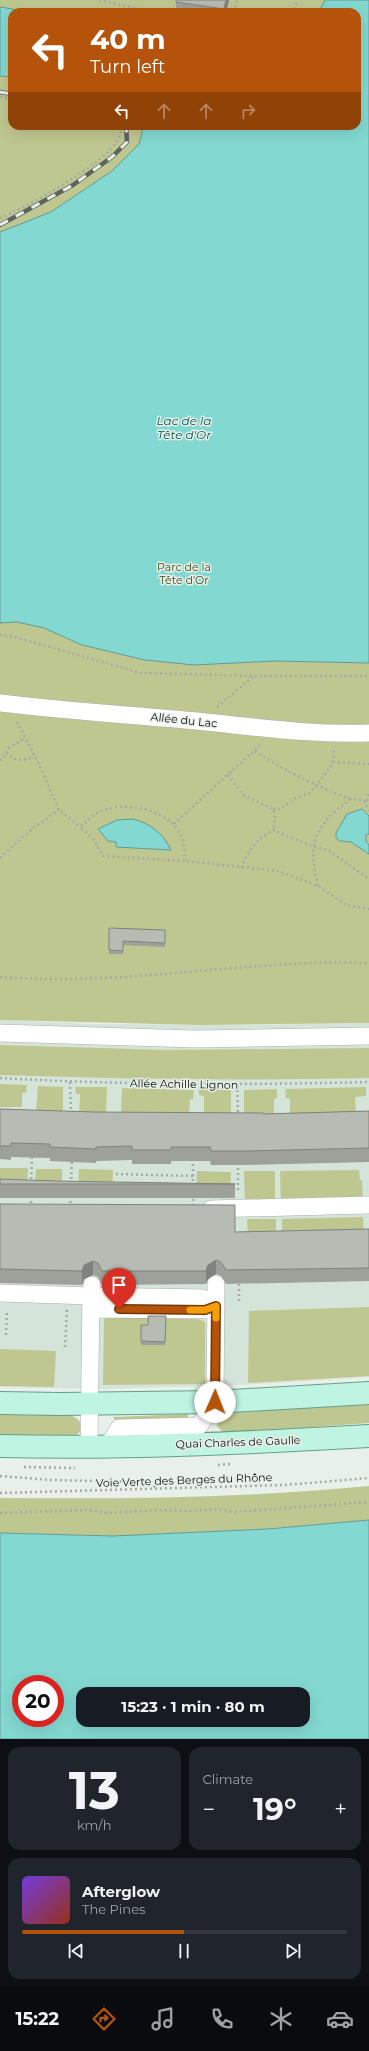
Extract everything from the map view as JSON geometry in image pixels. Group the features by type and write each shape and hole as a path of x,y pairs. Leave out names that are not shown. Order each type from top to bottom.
{"main road":[{"path":"0,1403 215,1402 369,1393"},
{"name":"Quai Charles de Gaulle","path":"0,1446 98,1447 217,1444 369,1436"}],"street":[{"name":"Allée du Lac","path":"6,704 199,721 272,730 333,734 369,733"},
{"path":"0,1033 194,1039 369,1036"},
{"path":"193,1209 369,1205"},
{"path":"215,1402 216,1284"},
{"path":"4,1293 91,1297 205,1310 216,1306"},
{"path":"91,1297 90,1403 98,1447"},
{"name":"Quai Charles de Gaulle","path":"98,1447 119,1428 199,1426 215,1402"}],"path":[{"path":"99,0 134,8"},
{"path":"0,218 62,185 98,160 115,144 120,136 121,130"},
{"path":"0,635 11,636 141,673 253,676 369,676"},
{"path":"199,721 253,676"},
{"path":"6,704 26,738 59,810 94,840 103,856 185,861 279,871 318,886 346,905 369,909"},
{"path":"174,824 255,751 272,730"},
{"path":"228,776 243,795 273,809 285,807 294,800 310,793 333,762 333,734"},
{"path":"0,761 15,743 26,738"},
{"path":"255,751 282,769 315,786 351,799 367,801"},
{"path":"6,753 16,760 28,759 34,756"},
{"path":"333,762 369,764"},
{"path":"369,792 367,801 369,811"},
{"path":"318,886 313,866 314,847 319,828 331,813 351,799"},
{"path":"80,827 98,813 122,806 150,810 174,824 183,840 185,861"},
{"path":"273,809 275,815 274,831"},
{"path":"0,858 32,828 59,810"},
{"path":"242,868 244,858 250,849 266,834 274,831 314,847 328,850 368,875 369,879"},
{"path":"0,977 36,980 87,979 312,963 369,963"},
{"name":"Allée Achille Lignon","path":"0,1078 70,1082 237,1085 369,1082"},
{"path":"70,1082 71,1122"},
{"path":"71,1185 72,1154"},
{"path":"31,1186 32,1157"},
{"path":"193,1161 193,1209"},
{"path":"116,1174 193,1176"},
{"path":"70,1216 71,1193"},
{"path":"30,1208 31,1194"},
{"path":"4,1293 6,1335"},
{"path":"65,1346 67,1296"},
{"path":"0,1476 51,1480 149,1482 157,1489"},
{"name":"Voie Verte des Berges du Rhône","path":"0,1493 284,1485 369,1478"},
{"path":"0,1513 88,1510 116,1513 156,1510 190,1511 215,1509 234,1512 369,1502"}],"shaded area":[{"path":"0,1020 95,1024 247,1025 369,1023 369,1377 237,1385 104,1389 0,1387"}],"green space":[{"name":"Parc de la Tête d'Or","path":"0,0 369,0 369,1023 201,1025 0,1020"},
{"path":"0,1045 166,1050 369,1048 369,1078 184,1079 0,1075"},
{"path":"0,1084 27,1085 26,1093 22,1093 22,1107 0,1107"},
{"path":"38,1086 63,1087 63,1114 36,1113"},
{"path":"75,1087 107,1087 106,1114 79,1115 80,1094 76,1094"},
{"path":"366,1087 366,1096 355,1097 356,1114 290,1117 290,1099 286,1098 285,1089"},
{"path":"122,1088 194,1090 193,1099 190,1099 189,1116 121,1115"},
{"path":"199,1089 231,1090 231,1117 204,1116 204,1096 199,1095"},
{"path":"277,1089 277,1098 274,1099 274,1117 244,1117 244,1090"},
{"path":"0,1168 28,1168 27,1193 0,1192"},
{"path":"36,1169 62,1169 62,1194 34,1194"},
{"path":"79,1169 113,1170 112,1195 78,1195"},
{"path":"359,1170 360,1180 362,1180 363,1201 281,1204 280,1171"},
{"path":"197,1171 231,1172 230,1197 196,1196"},
{"path":"244,1171 275,1171 275,1203 245,1203"},
{"path":"363,1217 364,1237 282,1239 282,1219"},
{"path":"247,1219 276,1219 276,1238 248,1239"},
{"path":"369,1307 369,1376 248,1383 249,1311"},
{"path":"119,1315 191,1316 205,1322 205,1384 103,1385 104,1319"},
{"path":"0,1349 56,1351 54,1387 0,1386"},
{"path":"369,1404 369,1423 228,1433 223,1432 217,1426 218,1418 222,1414 228,1413"},
{"path":"188,1414 188,1418 115,1420 113,1417"},
{"path":"0,1415 70,1415 80,1421 82,1427 79,1433 75,1436 0,1436"},
{"path":"369,1486 369,1520 268,1529 113,1536 0,1533 0,1498 184,1497 277,1493"}],"water":[{"name":"Lac de la Tête d'Or","path":"325,0 369,0 369,663 275,661 194,665 145,660 82,645 44,628 17,622 0,623 0,232 51,212 112,171 139,144 142,130 361,130 361,8 321,8"},
{"path":"0,7 8,8 8,77 0,76"},
{"path":"362,809 369,816 369,834 366,835 366,841 369,845 369,854 351,842 340,841 336,838 336,833 347,814"},
{"path":"133,819 156,830 171,850 116,847 116,842 108,841 98,829 117,820"},
{"path":"369,1520 369,1739 0,1739 0,1533 113,1536 268,1529"}],"building":[{"path":"176,0 226,0 224,8 176,2"},
{"path":"109,928 165,930 165,943 123,941 123,951 109,950"},
{"path":"0,1109 263,1114 369,1111 369,1148 211,1151 210,1147 171,1147 171,1150 132,1150 132,1146 96,1147 96,1149 50,1147 50,1144 11,1143 11,1146 0,1146"},
{"path":"0,1179 56,1181 235,1184 0,1184"},
{"path":"0,1204 235,1205 235,1232 369,1229 369,1268 226,1270 221,1262 216,1260 208,1265 206,1271 102,1271 98,1263 93,1261 84,1265 82,1271 0,1269"},
{"path":"148,1316 166,1316 165,1342 141,1341 141,1325 148,1325"}],"railway":[{"path":"0,92 8,93"},
{"path":"0,225 73,185 112,157 127,142 126,130"}],"slow traffic":[{"path":"190,1310 205,1310 216,1306 216,1318"}],"route":[{"path":"119,1309 205,1310 216,1306 215,1402"}]}
